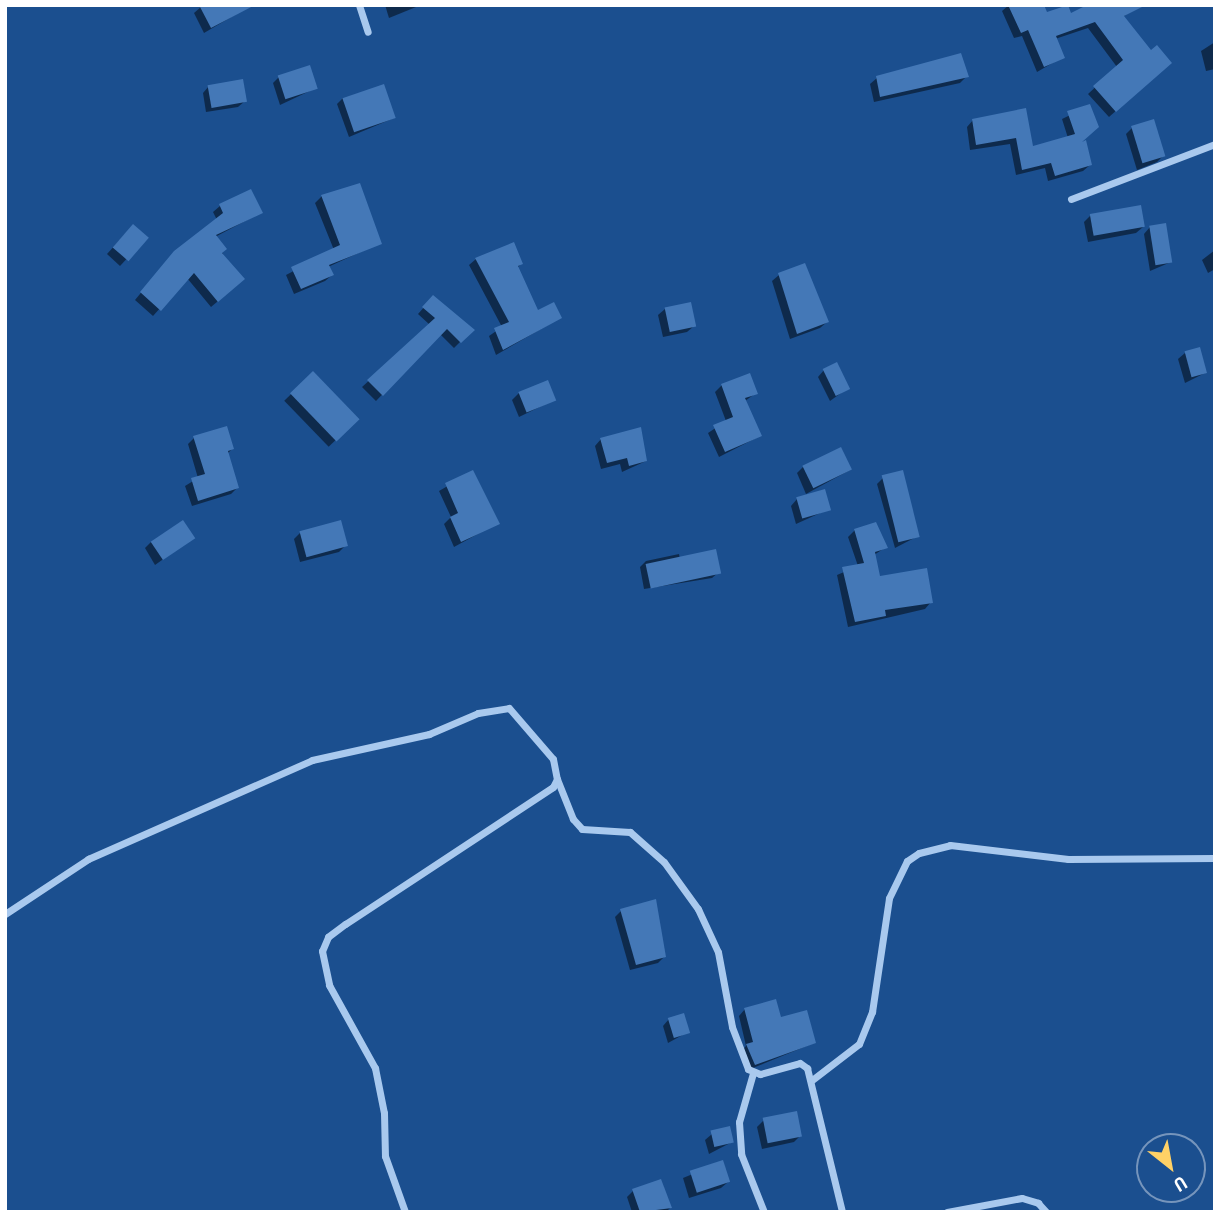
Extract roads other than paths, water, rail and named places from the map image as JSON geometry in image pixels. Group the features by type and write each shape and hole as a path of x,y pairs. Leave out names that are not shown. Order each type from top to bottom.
{"street":[{"path":"359,5 368,32"},
{"path":"1071,199 1215,144"},
{"path":"5,915 88,859 312,760 429,734 491,709 509,708 554,759 557,779 573,819 582,829 630,832 664,862 692,901 718,952 732,1027 753,1073 738,1122 741,1154 764,1212"},
{"path":"405,1212 385,1156 384,1113 375,1068 328,985 322,951 328,937 345,924 543,796 557,779"},
{"path":"812,1080 859,1044 872,1012 889,898 907,861 919,853 950,845 1068,859 1215,858"},
{"path":"753,1073 800,1063 812,1080 842,1212"},
{"path":"947,1212 1022,1198 1038,1203 1046,1212"}]}
